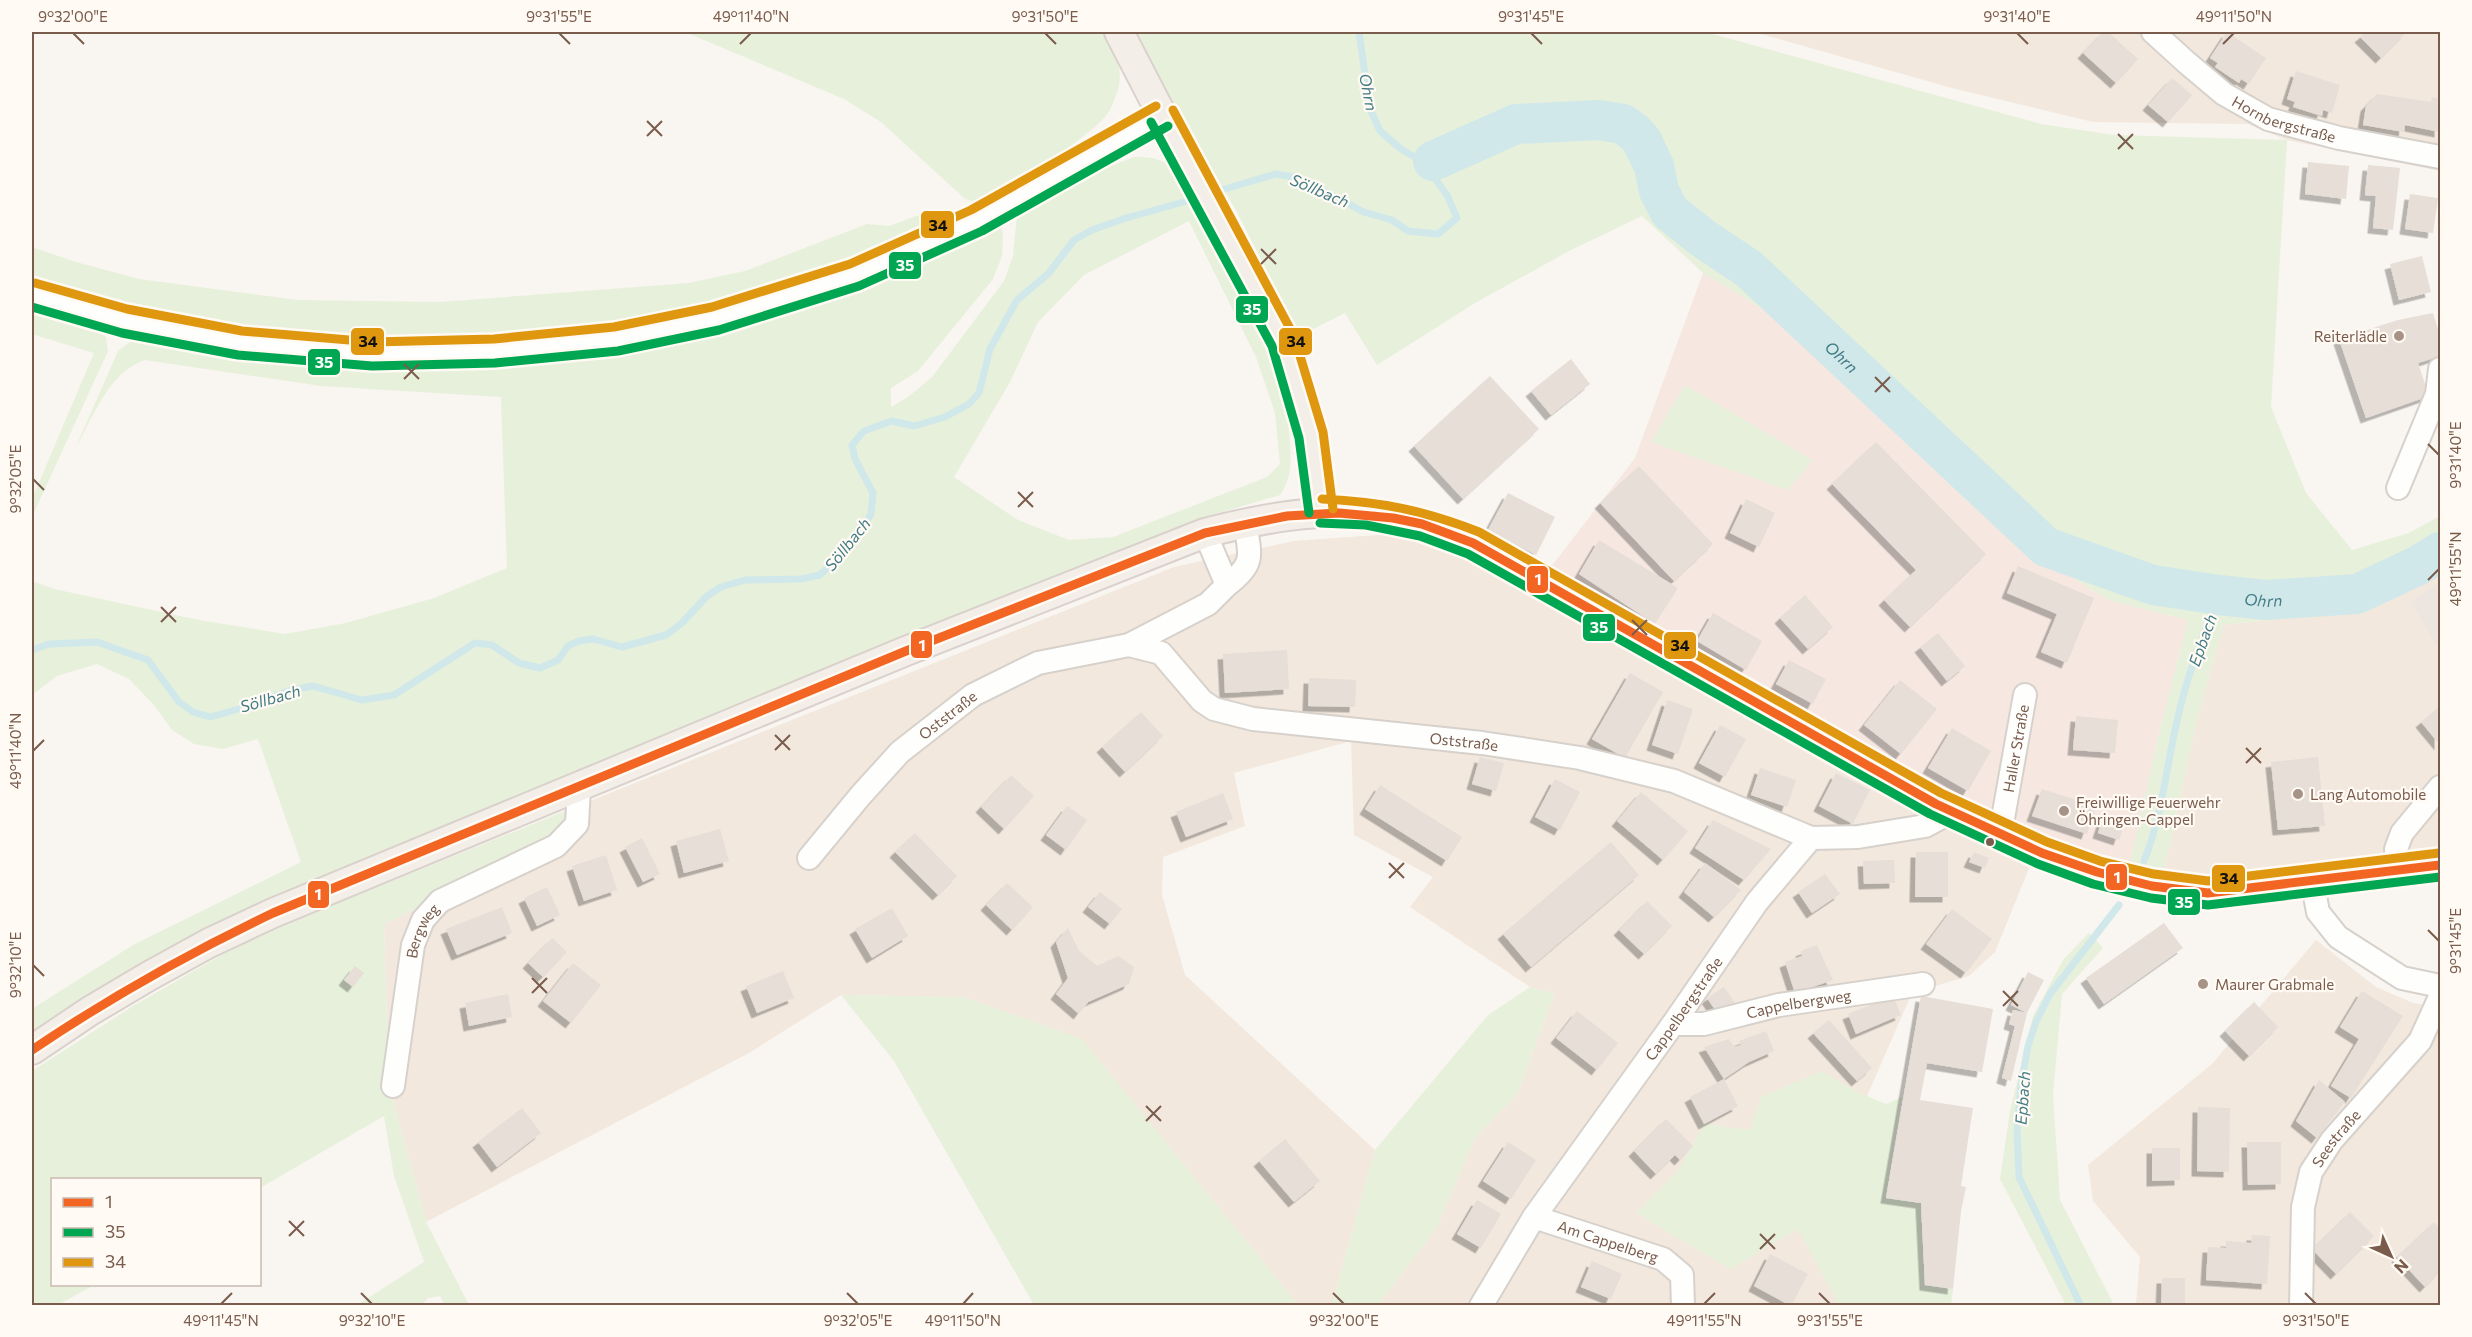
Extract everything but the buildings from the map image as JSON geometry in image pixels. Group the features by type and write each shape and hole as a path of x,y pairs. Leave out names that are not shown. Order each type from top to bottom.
{"main road":[{"path":"1119,32 1283,341 1311,435 1321,511"},
{"path":"32,1050 90,1011 209,944 329,889 579,788 906,651 1205,533 1245,523 1321,511 1368,513 1412,522 1473,543 1852,757 1953,811 2000,835 2047,855 2130,882 2173,891 2208,893 2440,865"}],"street":[{"name":"Hornbergstraße","path":"2154,32 2224,94 2268,119 2339,138 2440,157"},
{"path":"32,295 124,321 240,343 373,354 495,351 616,339 715,320 854,275 976,221 1162,116"},
{"path":"2398,488 2437,394 2440,369"},
{"name":"Oststraße","path":"809,858 861,795 900,753 973,694 1038,663 1129,645 1208,604 1241,574 1250,559 1245,523"},
{"path":"1205,533 1227,585"},
{"name":"Oststraße","path":"1129,645 1161,653 1202,701 1214,709 1253,718 1482,743 1580,759 1674,781 1811,838"},
{"name":"Haller Straße","path":"2000,835 2025,695"},
{"path":"2397,870 2396,849 2402,833 2440,787"},
{"name":"Bergweg","path":"393,1086 413,945 423,920 440,901 556,846 577,824 579,788"},
{"path":"1811,838 1858,837 1925,826 1953,811"},
{"name":"Cappelbergstraße","path":"1481,1305 1534,1217 1673,1024 1757,902 1811,838"},
{"path":"2312,880 2318,912 2338,938 2402,978 2440,986"},
{"name":"Cappelbergweg","path":"1673,1024 1704,1024 1779,1005 1923,984"},
{"name":"Seestraße","path":"2301,1305 2303,1207 2311,1172 2332,1140 2420,1041 2440,997"},
{"name":"Am Cappelberg","path":"1534,1217 1663,1259 1682,1275 1683,1305"}],"shaded area":[{"path":"1754,32 2440,32 2440,171 2287,140 2248,124 2093,122 1952,88"},
{"path":"1703,273 1763,309 1946,472 2026,549 2108,600 2188,620 2161,725 2129,867 1986,817 1550,568 1635,458"},
{"path":"1392,534 1489,568 1906,799 2032,861 1995,952 1969,976 1912,993 1853,1128 1843,1306 1378,1305 1436,1229 1475,1138 1518,1093 1554,994 1530,987 1410,907 1433,877 1354,835 1351,741 1234,773 1245,826 1163,857 1162,895 1185,975 1375,1150 1332,1305 1298,1305 1082,1040 964,997 841,995 749,1053 426,1222 389,1085 384,924 441,896 570,809 1174,567 1294,541"},
{"path":"2440,571 2440,851 2222,879 2163,876 2195,727 2223,625 2358,610"},
{"path":"2440,582 2440,650 2411,602"},
{"path":"2316,940 2376,987 2413,1003 2440,1007 2440,1305 2136,1305 2140,1257 2093,1201 2088,1165 2212,1064"}],"green space":[{"path":"685,32 1106,32 1116,56 1120,81 1111,108 1095,127 1063,152 1005,189 989,197 973,201 964,198 881,122 844,99"},
{"path":"1134,32 1705,32 2041,124 2114,135 2287,140 2271,407 2306,493 2352,550 2409,533 2440,516 2440,571 2358,610 2223,625 2195,728 2163,876 2129,867 2161,725 2188,620 2108,600 2026,549 1946,472 1763,309 1703,273 1642,216 1569,251 1475,303 1377,365 1345,313 1299,336 1236,210 1171,103"},
{"path":"1134,157 1148,157 1164,162 1174,171 1200,213 1264,340 1282,390 1291,457 1287,482 1280,495 1195,520 269,902 32,1039 32,1009 133,945 301,862 258,739 223,749 194,744 172,730 154,705 129,679 97,664 57,676 32,695 32,581 54,589 199,620 285,634 346,623 434,598 507,568 501,397 321,386 145,360 132,366 111,385 75,449 118,351 133,340 144,337 240,354 492,361 857,285 1001,221 1002,256 993,279 918,371 891,388 891,407 908,397 932,377 1004,281 1013,256 1017,215 1111,166","holes":["1189,221 1256,357 1275,413 1280,464 1267,477 1113,537 1069,540 1018,520 954,477 1010,382 1038,322 1084,275"]},
{"path":"953,211 952,218 851,264 708,309 613,327 493,341 369,344 239,332 126,311 32,284 32,247 139,279 298,300 440,302 689,283 745,271 867,224 889,226 927,212"},
{"path":"32,307 96,326 106,337 108,351 32,517 32,499 94,353 32,334"},
{"path":"1685,385 1812,460 1788,490 1651,442"},
{"path":"570,809 570,819 551,843 384,924 389,1085 426,1222 469,1305 445,1305 440,1296 428,1298 422,1305 357,1305 424,1262 394,1176 384,1116 261,1187 261,1178 51,1178 51,1286 92,1286 58,1305 32,1306 32,1071 133,1006 225,953 294,921"},
{"path":"2089,933 2103,948 2062,994 2053,1095 2060,1200 2114,1305 2066,1305 2000,1179 2010,1111 2033,1016 2063,960"},
{"path":"1530,987 1554,994 1518,1093 1475,1138 1436,1229 1378,1305 1332,1305 1375,1150 1488,1015"},
{"path":"841,995 964,997 1082,1039 1298,1305 1034,1305 894,1061"},
{"path":"1822,1071 1855,1091 1886,1104 1902,1097 1886,1198 1921,1203 1925,1284 1953,1289 1951,1305 1839,1305 1798,1229 1730,1269 1636,1213 1678,1171 1704,1124 1750,1130 1761,1097"}],"waterway":[{"name":"Söllbach","path":"1211,193 1276,174 1299,178 1364,212 1392,220 1408,231 1438,234 1457,218 1447,195 1431,173 1433,161 1418,159 1401,149 1380,131 1370,109 1359,32"},
{"name":"Ohrn","path":"1433,161 1516,124 1599,120 1623,124 1642,141 1654,166 1659,191 1670,212 1704,239 1749,269 2046,547 2153,585 2266,600 2357,594 2419,565 2440,552"},
{"name":"Söllbach","path":"32,650 49,644 97,642 148,660 179,702 193,712 210,717 291,690 313,686 362,700 394,695 475,643 492,645 519,663 540,668 558,660 568,646 579,641 593,639 622,647 666,635 682,623 707,596 721,587 745,580 801,579 820,575 854,541 871,514 873,493 855,459 852,445 864,431 892,421 914,426 945,417 969,404 979,393 990,349 1017,300 1048,274 1074,240 1092,230 1126,218 1198,198"},
{"name":"Epbach","path":"2144,861 2156,826 2186,686 2219,595"},
{"name":"Epbach","path":"2081,1306 2019,1177 2017,1130 2021,1085 2028,1046 2036,1022 2050,994 2119,905"}],"transit line":[{"name":"34","path":"35,283 127,309 242,331 373,342 494,339 614,327 712,307 850,264 971,210 1156,106"},
{"name":"34","path":"1173,110 1294,336 1323,432 1333,509"},
{"name":"35","path":"1151,122 1272,346 1299,438 1309,513"},
{"name":"35","path":"32,307 122,333 238,355 372,366 495,363 618,351 719,330 859,286 982,231 1168,126"},
{"name":"34","path":"1322,499 1402,508 1479,532 1941,793 2047,842 2100,861 2154,874 2208,881 2439,853"},
{"name":"1","path":"32,1050 90,1012 150,977 273,913 906,651 1205,533 1287,516 1339,513 1393,518 1422,524 1473,543 1936,804 2042,853 2097,872 2152,886 2208,893 2440,865"},
{"name":"35","path":"1320,523 1366,525 1420,536 1468,554 1930,814 2038,864 2093,884 2151,898 2208,905 2440,877"}],"place":[{"name":"Reiterlädle","path":"2399,336"},
{"name":"Lang Automobile","path":"2298,794"},
{"name":"Freiwillige Feuerwehr Öhringen-Cappel","path":"2064,811"},
{"name":"Maurer Grabmale","path":"2203,984"}]}
